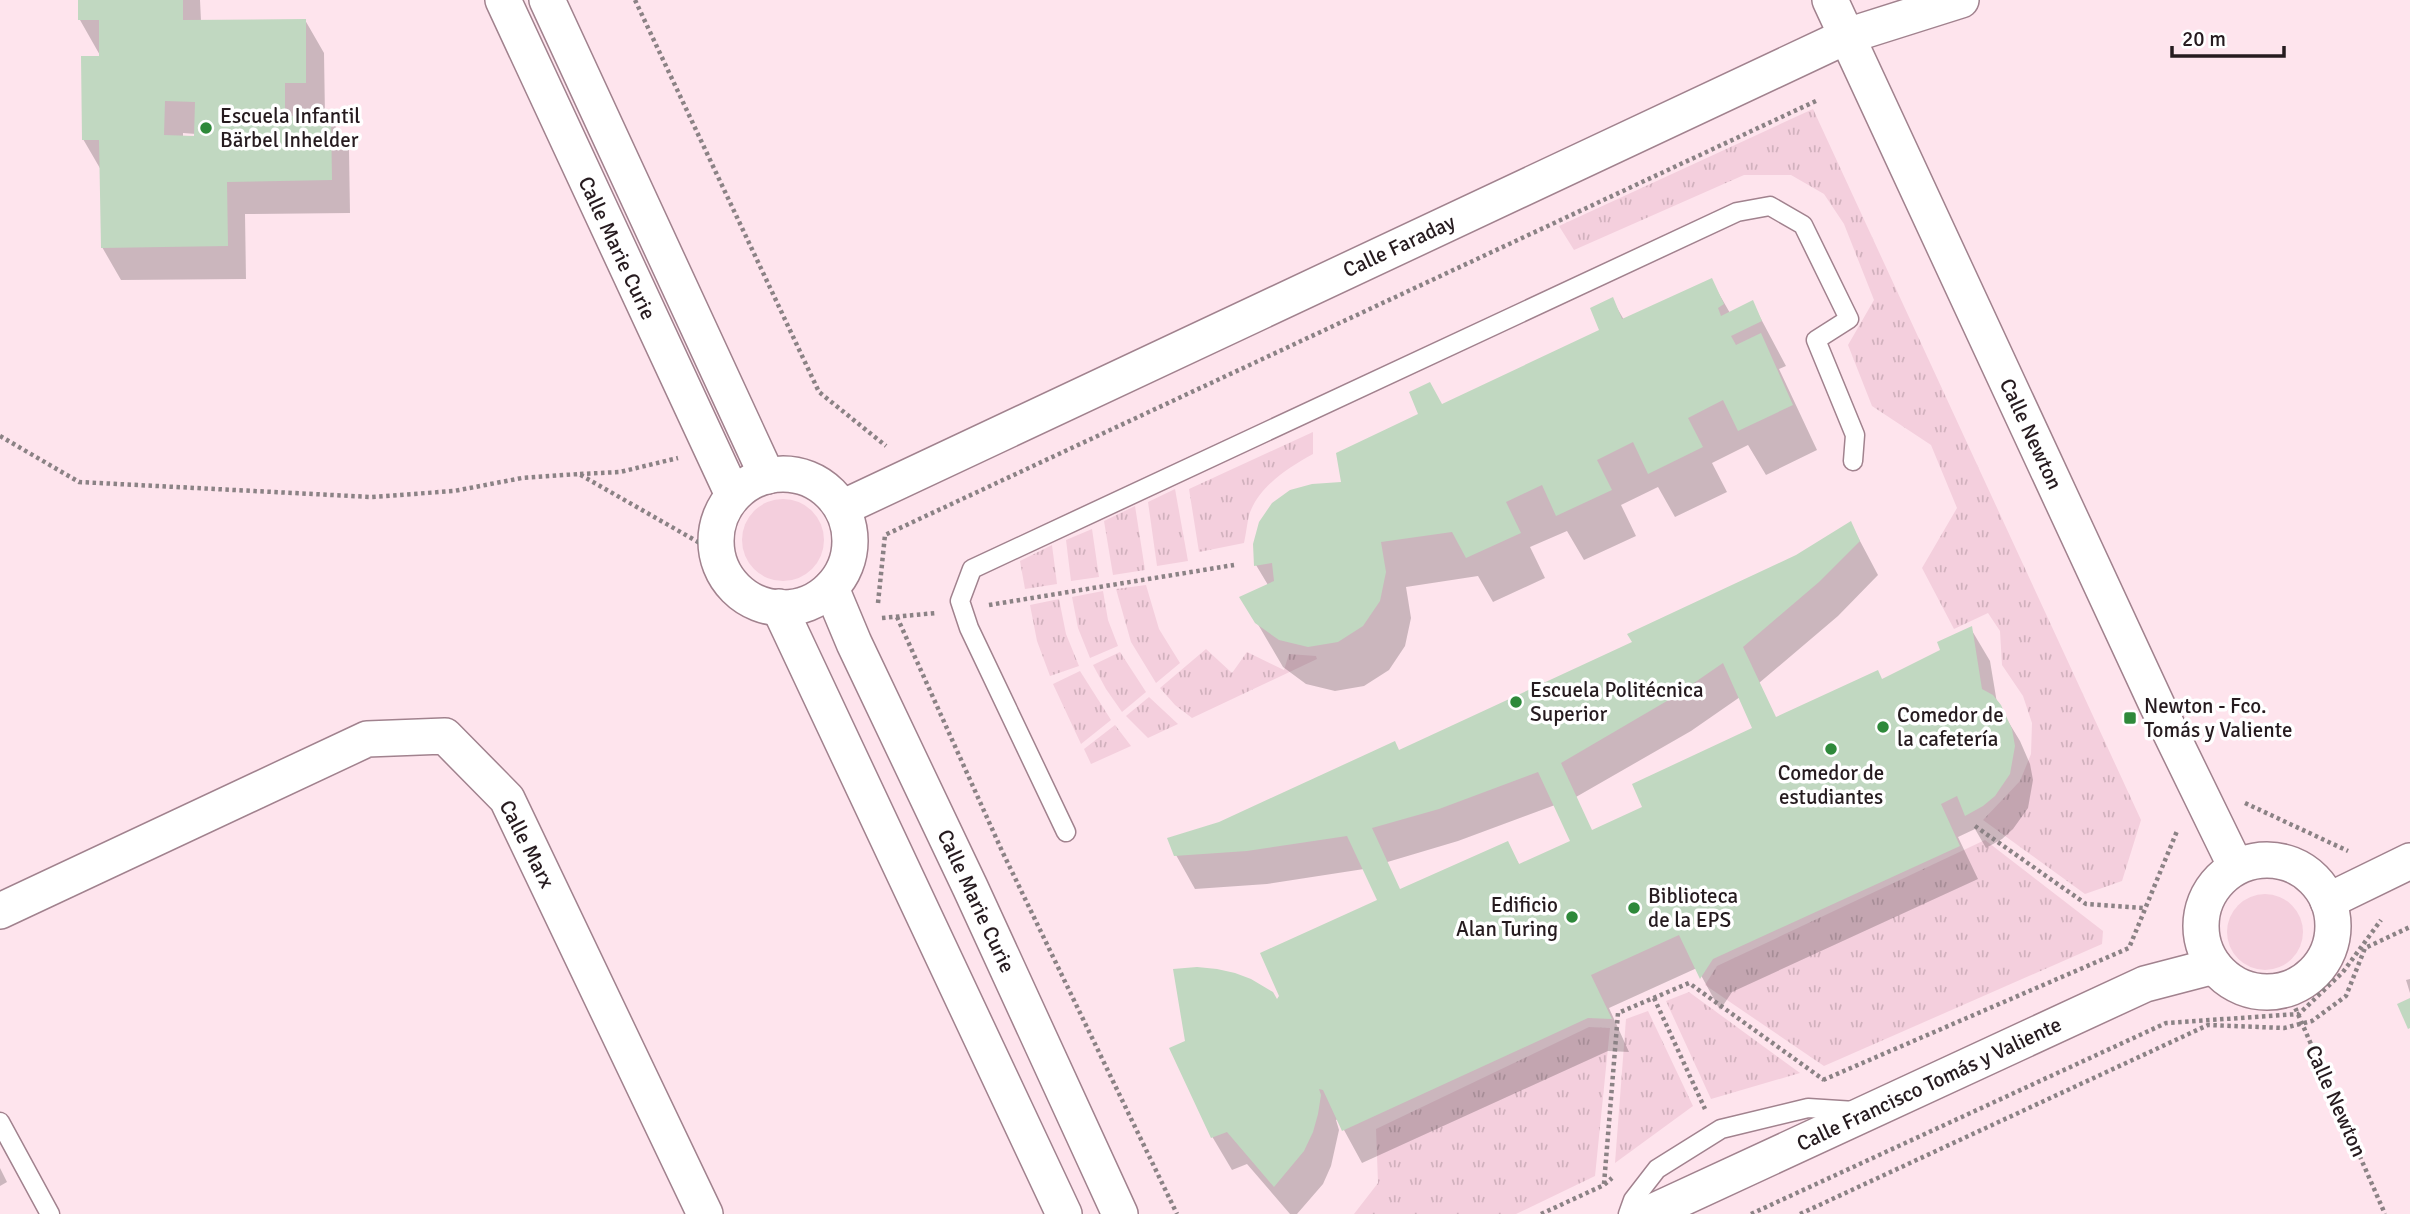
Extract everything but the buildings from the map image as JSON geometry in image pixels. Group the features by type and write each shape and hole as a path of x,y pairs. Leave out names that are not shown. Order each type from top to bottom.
{"street":[{"name":"Calle Marie Curie","path":"503,0 733,495"},
{"name":"Calle Marie Curie","path":"547,0 767,476"},
{"name":"Calle Newton","path":"1830,0 2157,705 2236,867"},
{"name":"Calle Faraday","path":"842,508 1847,36 1961,0"},
{"path":"789,474 810,479 828,491 842,508 849,530 849,552 842,573 831,588 815,599 797,606 779,607 758,603 739,592 725,576 719,554 716,534 721,513 733,495 748,483 767,476 789,474"},
{"name":"Calle Marie Curie","path":"831,588 854,643 1120,1214"},
{"path":"779,607 1064,1214"},
{"name":"Calle Marx","path":"0,911 367,739 445,736 507,799 705,1214"},
{"path":"2257,860 2279,861 2300,869 2316,882 2328,901 2333,922 2331,943 2322,964 2307,979 2293,1002 2247,989 2228,980 2214,966 2203,946 2200,923 2205,901 2218,881 2236,867 2257,860"},
{"path":"2328,901 2410,861"},
{"name":"Calle Francisco Tomás y Valiente","path":"1648,1214 2145,984 2214,966"}],"lane":[{"path":"1066,832 963,610 960,601 972,569 1737,212 1770,206 1803,225 1849,319 1816,340 1855,435 1853,461"},
{"path":"1628,1214 1633,1200 1657,1169 1721,1129 1808,1108 1869,1112"},
{"path":"0,1122 50,1214"}],"path":[{"path":"635,0 819,392 886,446"},
{"path":"878,607 885,535 1818,100"},
{"path":"0,436 79,482 372,497 454,491 522,478 620,472 686,456"},
{"path":"579,474 719,554"},
{"path":"877,619 963,610 1234,565"},
{"path":"897,617 1002,850 1177,1214"},
{"path":"2238,799 2352,853"},
{"path":"1975,826 2086,904 2144,908"},
{"path":"1811,1083 1824,1080 2129,947 2177,831"},
{"path":"1751,1214 2166,1023 2293,1002 2343,972 2381,920"},
{"path":"1800,1214 2208,1025 2284,1028 2312,1021 2346,996 2365,947 2410,927"},
{"path":"1604,1185 1618,1013 1689,983 1824,1080"},
{"path":"1654,998 1707,1114"},
{"name":"Calle Newton","path":"2293,1002 2385,1214"},
{"path":"1541,1214 1604,1185 1614,1177"}],"shaded area":[{"path":"0,0 2410,0 2410,1214 0,1214"}],"green space":[{"path":"1813,109 2141,820 2122,881 2085,894 1983,820 2020,781 2031,754 2032,723 2023,696 2002,665 2000,631 1988,613 1954,629 1922,568 1957,508 1931,445 1872,406 1848,345 1874,300 1844,224 1824,194 1791,175 1744,175 1574,250 1559,226"},
{"path":"1313,432 1313,454 1275,479 1260,495 1249,515 1244,543 1199,552 1189,489"},
{"path":"1175,489 1188,561 1157,566 1148,502"},
{"path":"775,499 791,499 806,506 817,517 824,532 821,556 812,569 791,581 775,581 760,574 749,563 742,548 742,532 749,517 760,506"},
{"path":"1135,506 1145,570 1113,575 1104,521"},
{"path":"1092,529 1099,577 1071,581 1066,540"},
{"path":"1052,545 1057,584 1025,589 1020,561"},
{"path":"1146,585 1159,629 1180,663 1156,683 1131,642 1116,589"},
{"path":"1103,591 1108,620 1118,646 1090,658 1078,628 1072,597"},
{"path":"1059,599 1066,634 1079,666 1050,676 1037,641 1030,605"},
{"path":"1206,649 1232,673 1247,652 1284,670 1289,654 1316,656 1317,659 1192,718 1175,705 1160,688"},
{"path":"1120,652 1146,692 1122,712 1093,665"},
{"path":"1080,671 1111,720 1081,744 1053,684"},
{"path":"1149,697 1178,724 1148,738 1126,716"},
{"path":"1115,725 1131,746 1091,764 1084,749"},
{"path":"1985,840 2103,931 2102,944 1824,1066 1705,985 1717,966"},
{"path":"2273,894 2286,900 2297,911 2303,924 2301,947 2286,964 2273,970 2257,970 2244,964 2229,947 2227,924 2233,911 2250,896"},
{"path":"1689,992 1800,1073 1711,1099 1666,1001"},
{"path":"1648,1011 1693,1106 1615,1163 1626,1019"},
{"path":"1589,1027 1610,1028 1595,1176 1516,1214 1354,1214 1378,1183 1376,1129"}],"place":[{"name":"Escuela Infantil Bärbel Inhelder","path":"206,128"},
{"name":"Escuela Politécnica Superior","path":"1516,702"},
{"name":"Newton - Fco. Tomás y Valiente","path":"2130,718"},
{"name":"Comedor de la cafetería","path":"1883,727"},
{"name":"Comedor de estudiantes","path":"1831,749"},
{"name":"Biblioteca de la EPS","path":"1634,908"},
{"name":"Edificio Alan Turing","path":"1572,917"}]}
